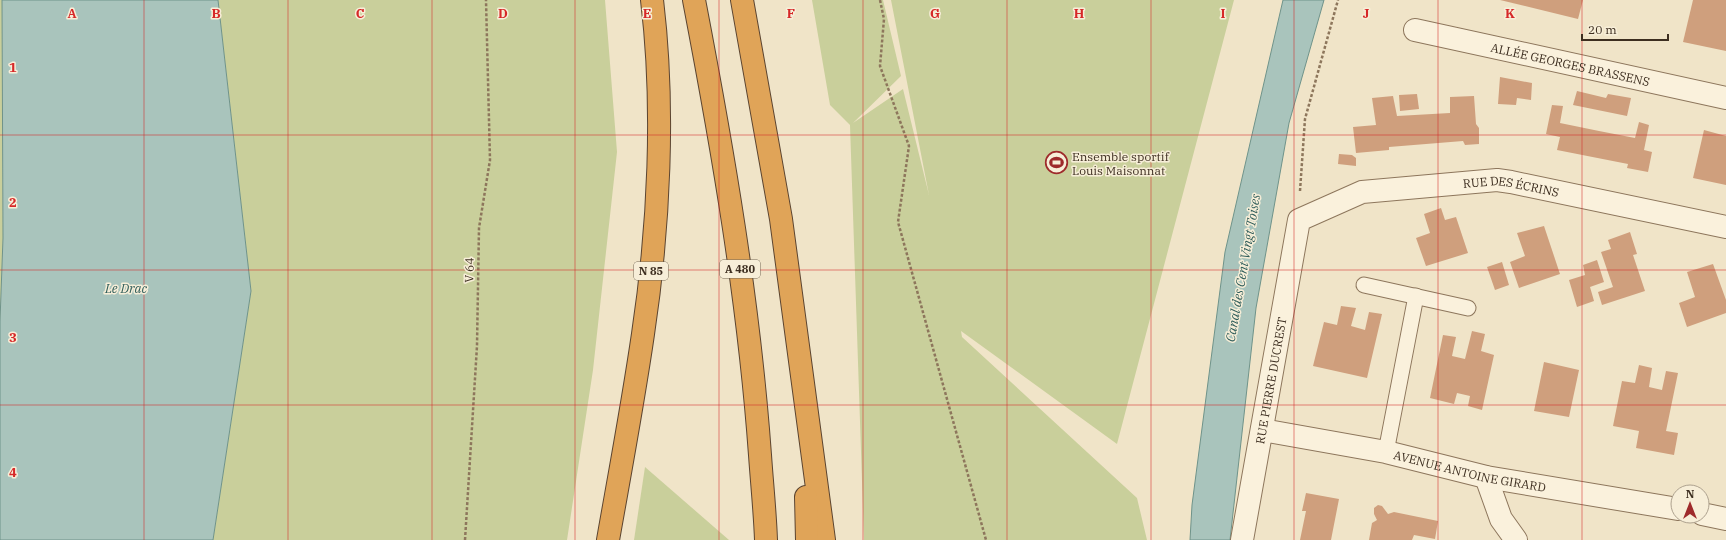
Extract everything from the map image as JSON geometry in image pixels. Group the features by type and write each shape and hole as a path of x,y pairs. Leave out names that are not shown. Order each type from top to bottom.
{"highway":[{"name":"N 85","path":"608,540 643,335 653,260 658,172 659,82 652,0"},
{"name":"A 480","path":"694,0 716,113 742,282 756,397 766,540"},
{"path":"742,0 781,219 824,540"},
{"path":"802,382 807,540"}],"street":[{"name":"ALLÉE GEORGES BRASSENS","path":"1416,30 1726,98"},
{"name":"RUE DES ÉCRINS","path":"1299,220 1362,192 1497,180 1726,228"},
{"name":"RUE PIERRE DUCREST","path":"1242,540 1299,220"},
{"name":"AVENUE ANTOINE GIRARD","path":"1262,430 1386,452 1486,477 1670,508"},
{"path":"1486,477 1502,519 1516,540"},
{"path":"1710,516 1726,519"}],"lane":[{"path":"1364,285 1468,308"},
{"path":"1386,452 1416,296"}],"path":[{"name":"V 64","path":"465,540 477,346 479,228 490,160 486,0"},
{"path":"880,0 884,19 880,66 909,146 898,222 986,540"},
{"path":"1299,220 1305,119 1338,0"}],"green space":[{"path":"0,0 2,0 3,238 0,321"},
{"path":"218,0 605,0 617,152 593,370 567,540 213,540 251,291"},
{"path":"812,0 883,0 901,76 853,123 903,89 929,195 891,0 1234,0 1117,444 961,331 962,337 1137,498 1147,540 864,540 850,125 830,105"},
{"path":"645,467 729,540 634,540"}],"water":[{"name":"Le Drac","path":"2,0 218,0 251,291 213,540 0,540 0,321 3,238"},
{"name":"Canal des Cent Vingt Toises","path":"1283,0 1324,0 1289,123 1256,308 1230,540 1190,540 1192,505 1225,252"}],"building":[{"path":"1500,0 1583,0 1578,19"},
{"path":"1693,0 1726,0 1726,51 1683,42"},
{"path":"1500,77 1532,83 1531,100 1517,98 1516,105 1498,104"},
{"path":"1577,91 1606,98 1608,94 1631,98 1627,116 1573,105"},
{"path":"1417,94 1419,109 1400,111 1399,95"},
{"path":"1393,96 1397,116 1450,113 1450,97 1474,96 1476,124 1479,128 1479,144 1465,145 1463,141 1389,147 1389,150 1356,153 1353,127 1376,125 1372,98"},
{"path":"1552,105 1563,106 1560,123 1635,138 1639,122 1649,125 1644,150 1652,152 1648,172 1627,168 1628,164 1557,150 1560,137 1546,134"},
{"path":"1704,130 1726,136 1726,185 1693,178"},
{"path":"1339,154 1352,155 1356,158 1356,166 1338,164"},
{"path":"1441,208 1445,220 1456,217 1468,253 1426,266 1416,238 1430,233 1424,214"},
{"path":"1544,226 1560,274 1519,288 1510,262 1525,256 1517,233"},
{"path":"1630,232 1637,254 1633,255 1645,291 1602,305 1598,292 1613,287 1601,252 1611,249 1608,240"},
{"path":"1597,260 1604,282 1590,287 1594,301 1577,307 1569,280 1585,275 1583,265"},
{"path":"1502,262 1509,285 1495,290 1487,267"},
{"path":"1713,264 1726,300 1726,313 1687,327 1679,303 1695,297 1687,272"},
{"path":"1341,306 1356,308 1351,326 1365,330 1369,312 1382,314 1367,378 1313,366 1324,322 1337,325"},
{"path":"1472,331 1485,334 1481,351 1494,355 1482,410 1468,406 1470,396 1457,393 1454,404 1430,398 1443,335 1456,337 1452,356 1465,359"},
{"path":"1544,362 1579,370 1569,417 1534,411"},
{"path":"1639,365 1652,368 1649,387 1662,390 1666,371 1678,373 1666,431 1678,433 1674,455 1636,448 1639,431 1613,426 1622,381 1635,383"},
{"path":"1306,493 1339,499 1331,540 1300,540 1306,511 1302,511"},
{"path":"1378,505 1382,506 1388,514 1394,512 1438,521 1435,539 1414,535 1412,540 1369,540 1372,523 1377,520 1374,514 1374,508"}],"place":[{"name":"Ensemble sportif Louis Maisonnat","path":"1057,163"}]}
